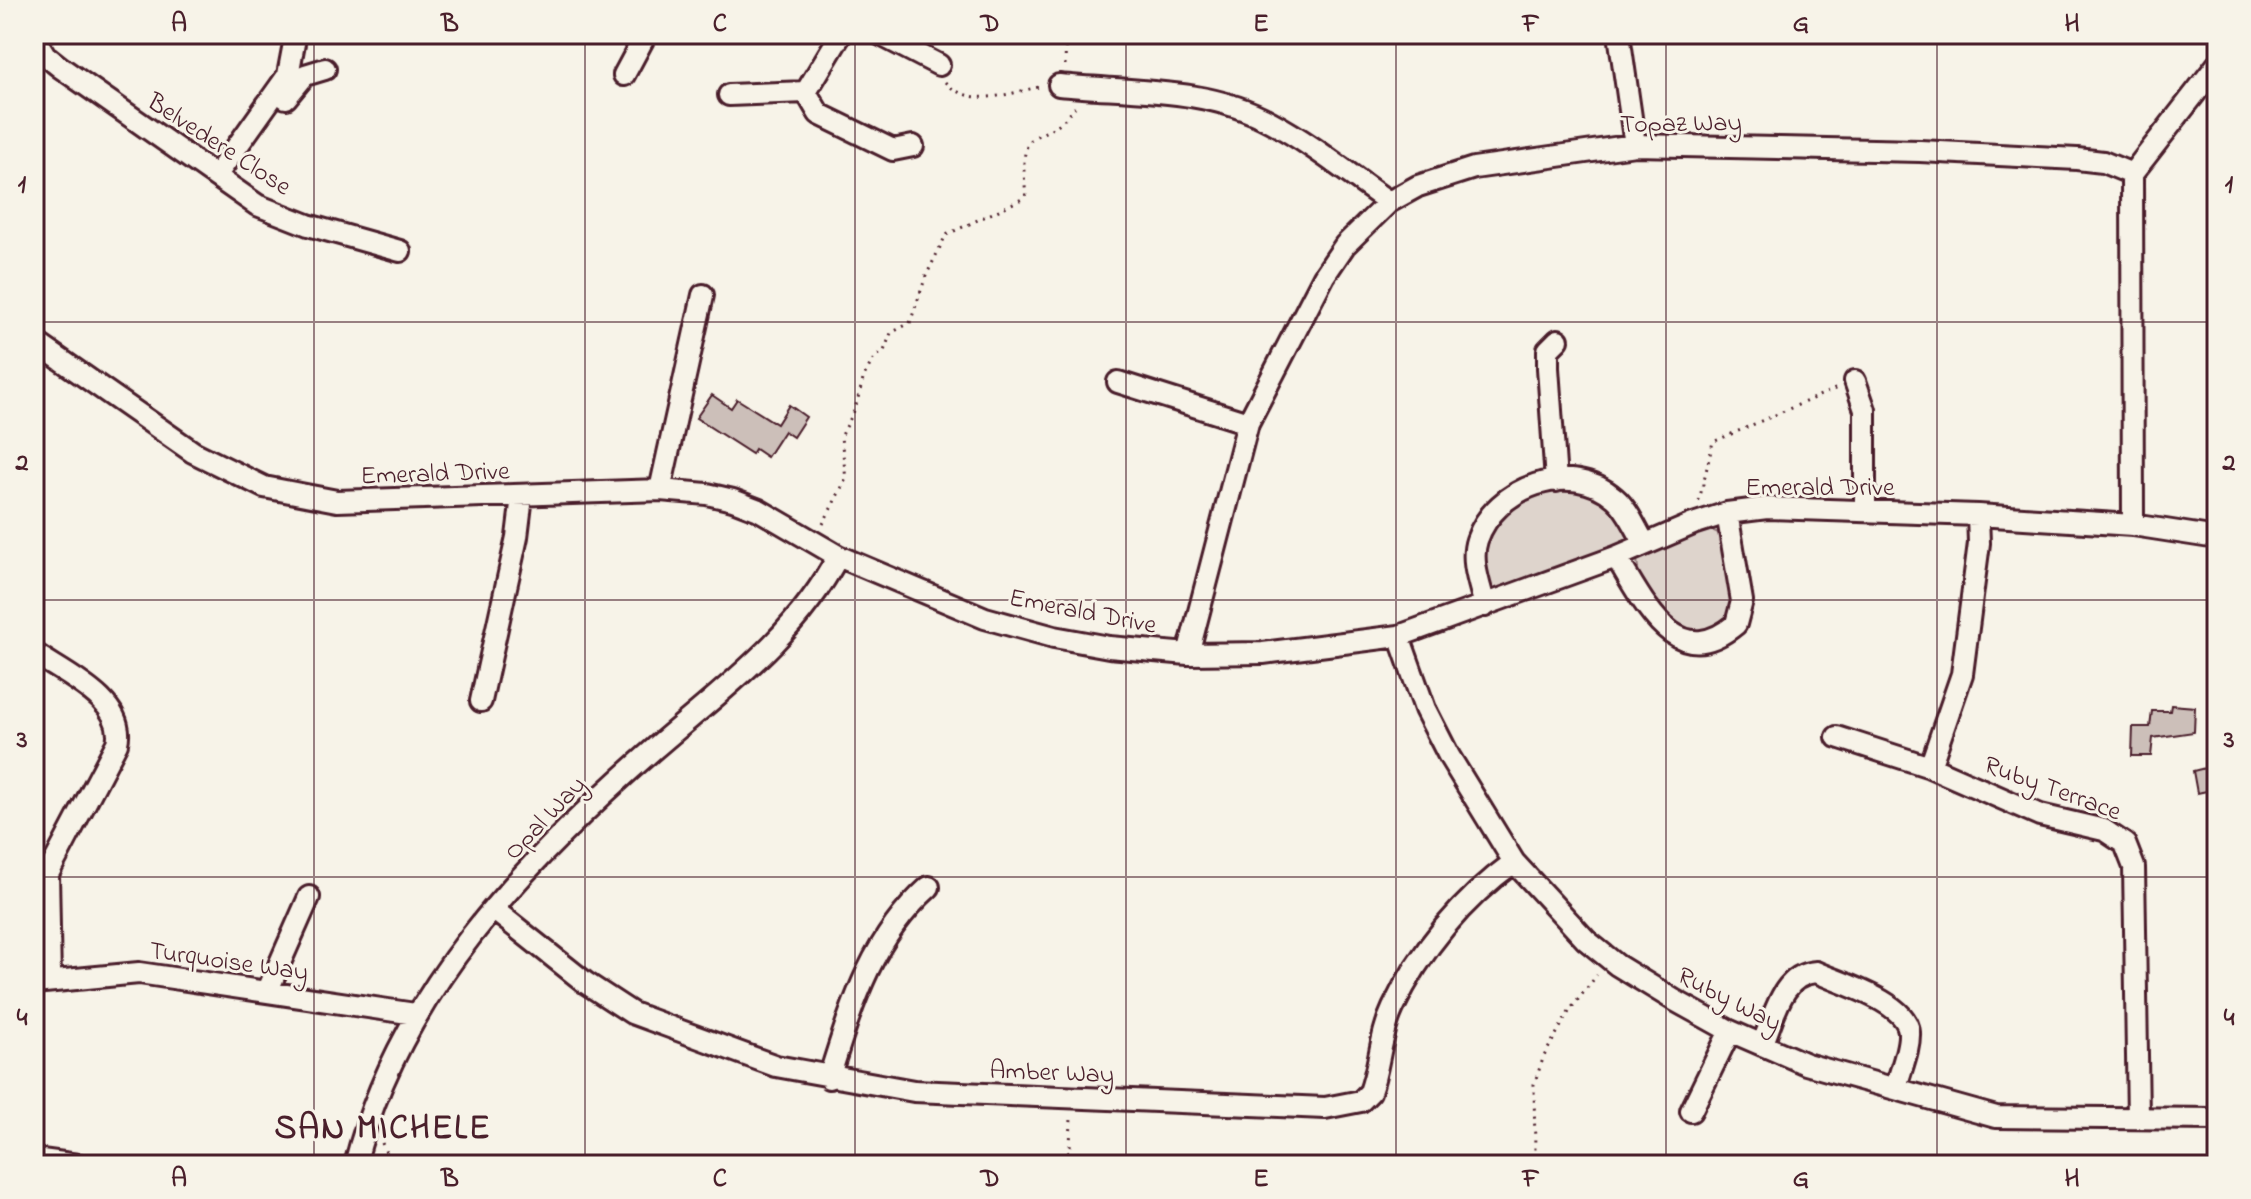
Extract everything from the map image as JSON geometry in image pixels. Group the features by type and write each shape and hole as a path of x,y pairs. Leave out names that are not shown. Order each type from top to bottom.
{"street":[{"path":"624,75 646,34"},
{"path":"806,92 841,34"},
{"path":"879,34 939,65"},
{"path":"1619,34 1635,145"},
{"name":"Belvedere Close","path":"34,37 45,55 60,67 275,214 400,251"},
{"path":"222,180 288,75 295,38"},
{"path":"2133,525 2132,174 2217,65"},
{"path":"222,180 298,82 315,71 325,69"},
{"path":"1067,85 1180,94 1247,111 1271,121 1389,202"},
{"path":"729,95 806,92"},
{"path":"806,92 819,114 893,150 913,146"},
{"name":"Topaz Way","path":"1188,654 1248,423 1324,276 1345,245 1389,202 1428,182 1474,168 1635,145 1920,151 2077,159 2103,162 2132,174"},
{"path":"660,490 703,295"},
{"path":"1556,481 1548,350 1558,340"},
{"name":"Emerald Drive","path":"34,341 193,452 264,487 337,501 660,490 707,494 733,500 838,556 985,618 1109,647 1188,654 1263,653 1399,636 1616,557 1693,524 1727,513 1767,508 1978,515 2133,525 2217,538"},
{"path":"1855,381 1865,410 1865,510"},
{"path":"1118,382 1248,423"},
{"path":"1485,606 1474,560 1478,538 1487,520 1518,490 1556,481 1576,482 1611,495 1645,544"},
{"path":"481,701 517,537 522,496"},
{"path":"1616,557 1663,630 1684,640 1709,640 1736,624 1742,601 1727,513"},
{"path":"1930,767 1962,674 1979,543 1978,515"},
{"name":"Opal Way","path":"355,1165 376,1100 415,1014 493,909 538,857 600,796 775,644 811,602 838,556"},
{"name":"Ruby Way","path":"1399,636 1425,709 1449,756 1514,862 1586,940 1610,959 1730,1031 1843,1076 1996,1117 2217,1119"},
{"path":"34,653 100,699 113,711 121,729 117,743 48,874 42,982"},
{"name":"Ruby Terrace","path":"1837,737 1930,767 2040,815 2104,830 2125,844 2134,867 2138,1118"},
{"name":"Amber Way","path":"493,909 586,983 632,1013 776,1066 914,1091 1325,1108 1361,1101 1375,1079 1392,1009 1432,943 1476,892 1514,862"},
{"path":"829,1078 858,986 873,956 907,907 929,887"},
{"path":"268,990 309,897"},
{"path":"1762,1045 1786,987 1805,973 1816,972 1890,1004 1901,1014 1909,1035 1896,1088"},
{"name":"Turquoise Way","path":"42,982 139,973 415,1014"},
{"path":"1691,1111 1730,1031"},
{"path":"34,1159 78,1165"}],"path":[{"path":"813,541 846,479 841,437 874,358 884,351 891,333 910,323 926,276 946,235 1022,199 1026,194 1022,155 1026,143 1075,109 1067,85 1066,34"},
{"path":"939,65 946,85 956,91 979,96 1005,98 1029,89 1067,85"},
{"path":"1693,524 1713,442 1855,381"},
{"path":"1539,1165 1535,1152 1534,1084 1544,1056 1578,997 1610,959"},
{"path":"1057,1165 1070,1151 1069,1129 1074,1122 1065,1114 1065,1098"}],"shaded area":[{"path":"1575,489 1609,497 1639,547 1486,602 1476,548 1503,510 1531,490"},
{"path":"1707,528 1732,539 1734,625 1680,639 1639,578 1637,559 1653,548"}],"building":[{"path":"712,395 731,408 737,399 777,424 789,405 806,417 793,437 784,431 767,457 755,449 752,454 696,418"},
{"path":"2171,705 2195,707 2194,732 2153,738 2151,756 2132,756 2133,727 2150,727 2152,711 2170,711"},
{"path":"2217,765 2217,789 2197,793 2193,771"}],"district":[{"name":"SAN MICHELE","path":"383,1126"}]}
